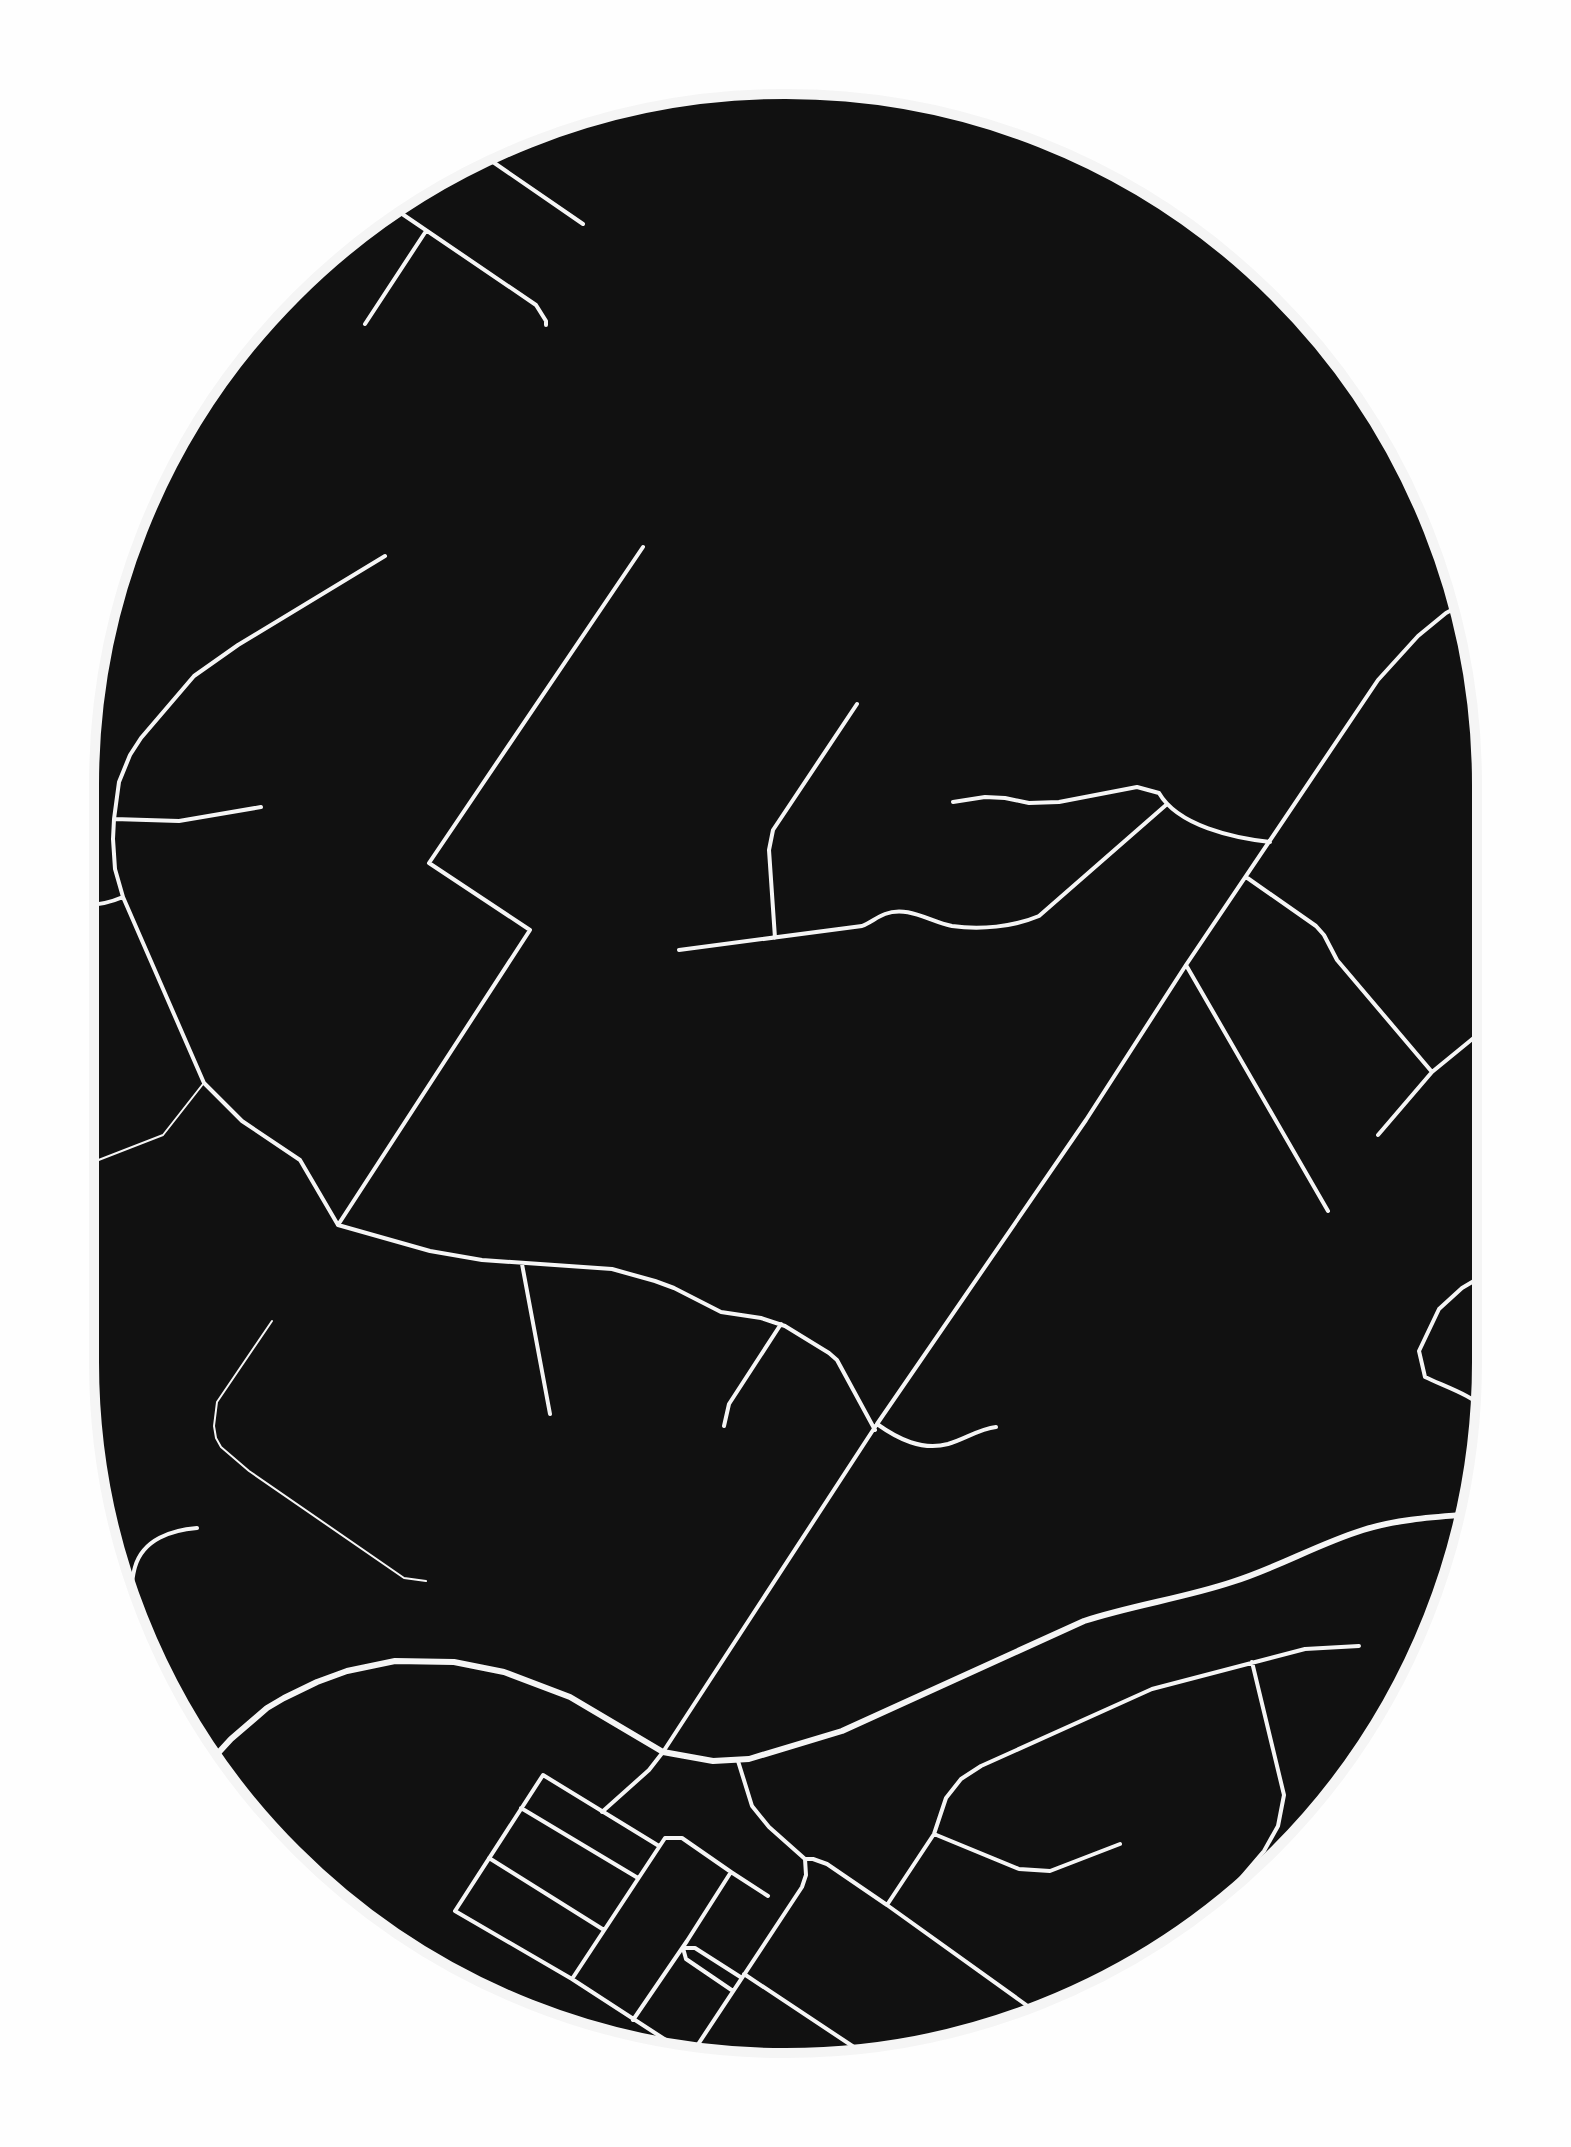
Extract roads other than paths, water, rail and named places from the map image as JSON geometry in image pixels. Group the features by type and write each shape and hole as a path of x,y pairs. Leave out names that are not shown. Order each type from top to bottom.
{"main road":[{"path":"217,1754 267,1708 284,1698 347,1671 395,1661 454,1662 504,1672 570,1697 663,1752 713,1761 738,1761 842,1731 1084,1621 1236,1581 1363,1530 1407,1520 1459,1515"}],"street":[{"path":"491,160 583,224"},
{"path":"399,212 536,305 546,325"},
{"path":"365,324 426,231"},
{"path":"338,1225 530,930 429,863 643,547"},
{"path":"385,556 238,645 194,676 141,738 119,782 113,839 115,869 123,897 204,1083 242,1121 300,1160 338,1225 430,1251 482,1260 612,1269 665,1284 721,1312 781,1324 837,1360 876,1427 916,1444 948,1444 996,1427"},
{"path":"602,1812 649,1770 663,1752 876,1427 1086,1120 1378,680 1418,636 1454,609"},
{"path":"775,938 769,850 773,830 857,704"},
{"path":"953,802 985,797 1029,803 1059,802 1137,787 1159,793 1166,805 1223,835 1270,842"},
{"path":"679,950 862,926 885,914 899,912 918,914 951,926 1024,923 1039,916 1166,805"},
{"path":"114,819 179,821 261,807"},
{"path":"1246,877 1316,926 1337,960 1432,1072"},
{"path":"94,905 123,897"},
{"path":"1186,965 1328,1211"},
{"path":"1378,1135 1432,1072 1477,1035"},
{"path":"522,1264 550,1414"},
{"path":"1476,1401 1425,1377 1419,1351 1433,1320 1446,1301 1477,1279"},
{"path":"724,1426 729,1404 781,1324"},
{"path":"132,1585 139,1556 146,1547 175,1530 197,1528"},
{"path":"887,1905 934,1834 946,1798 961,1779 981,1766 1152,1689 1305,1649 1359,1646"},
{"path":"1232,1888 1264,1851 1278,1826 1284,1795 1252,1662"},
{"path":"738,1761 752,1806 769,1827 805,1859 827,1864 1030,2008"},
{"path":"659,1846 543,1775 455,1911 572,1979 671,2043"},
{"path":"521,1808 638,1878"},
{"path":"934,1834 1019,1869 1050,1871 1120,1844"},
{"path":"572,1979 665,1838 682,1838 768,1896"},
{"path":"489,1858 604,1930"},
{"path":"696,2047 802,1887 806,1875 805,1859"},
{"path":"633,2020 731,1872"},
{"path":"683,1948 695,1948 857,2049"},
{"path":"683,1948 686,1959 733,1991"}],"lane":[{"path":"94,1163 163,1135 204,1083"},
{"path":"272,1321 217,1402 214,1426 221,1447 249,1471 404,1578 426,1581"}]}
